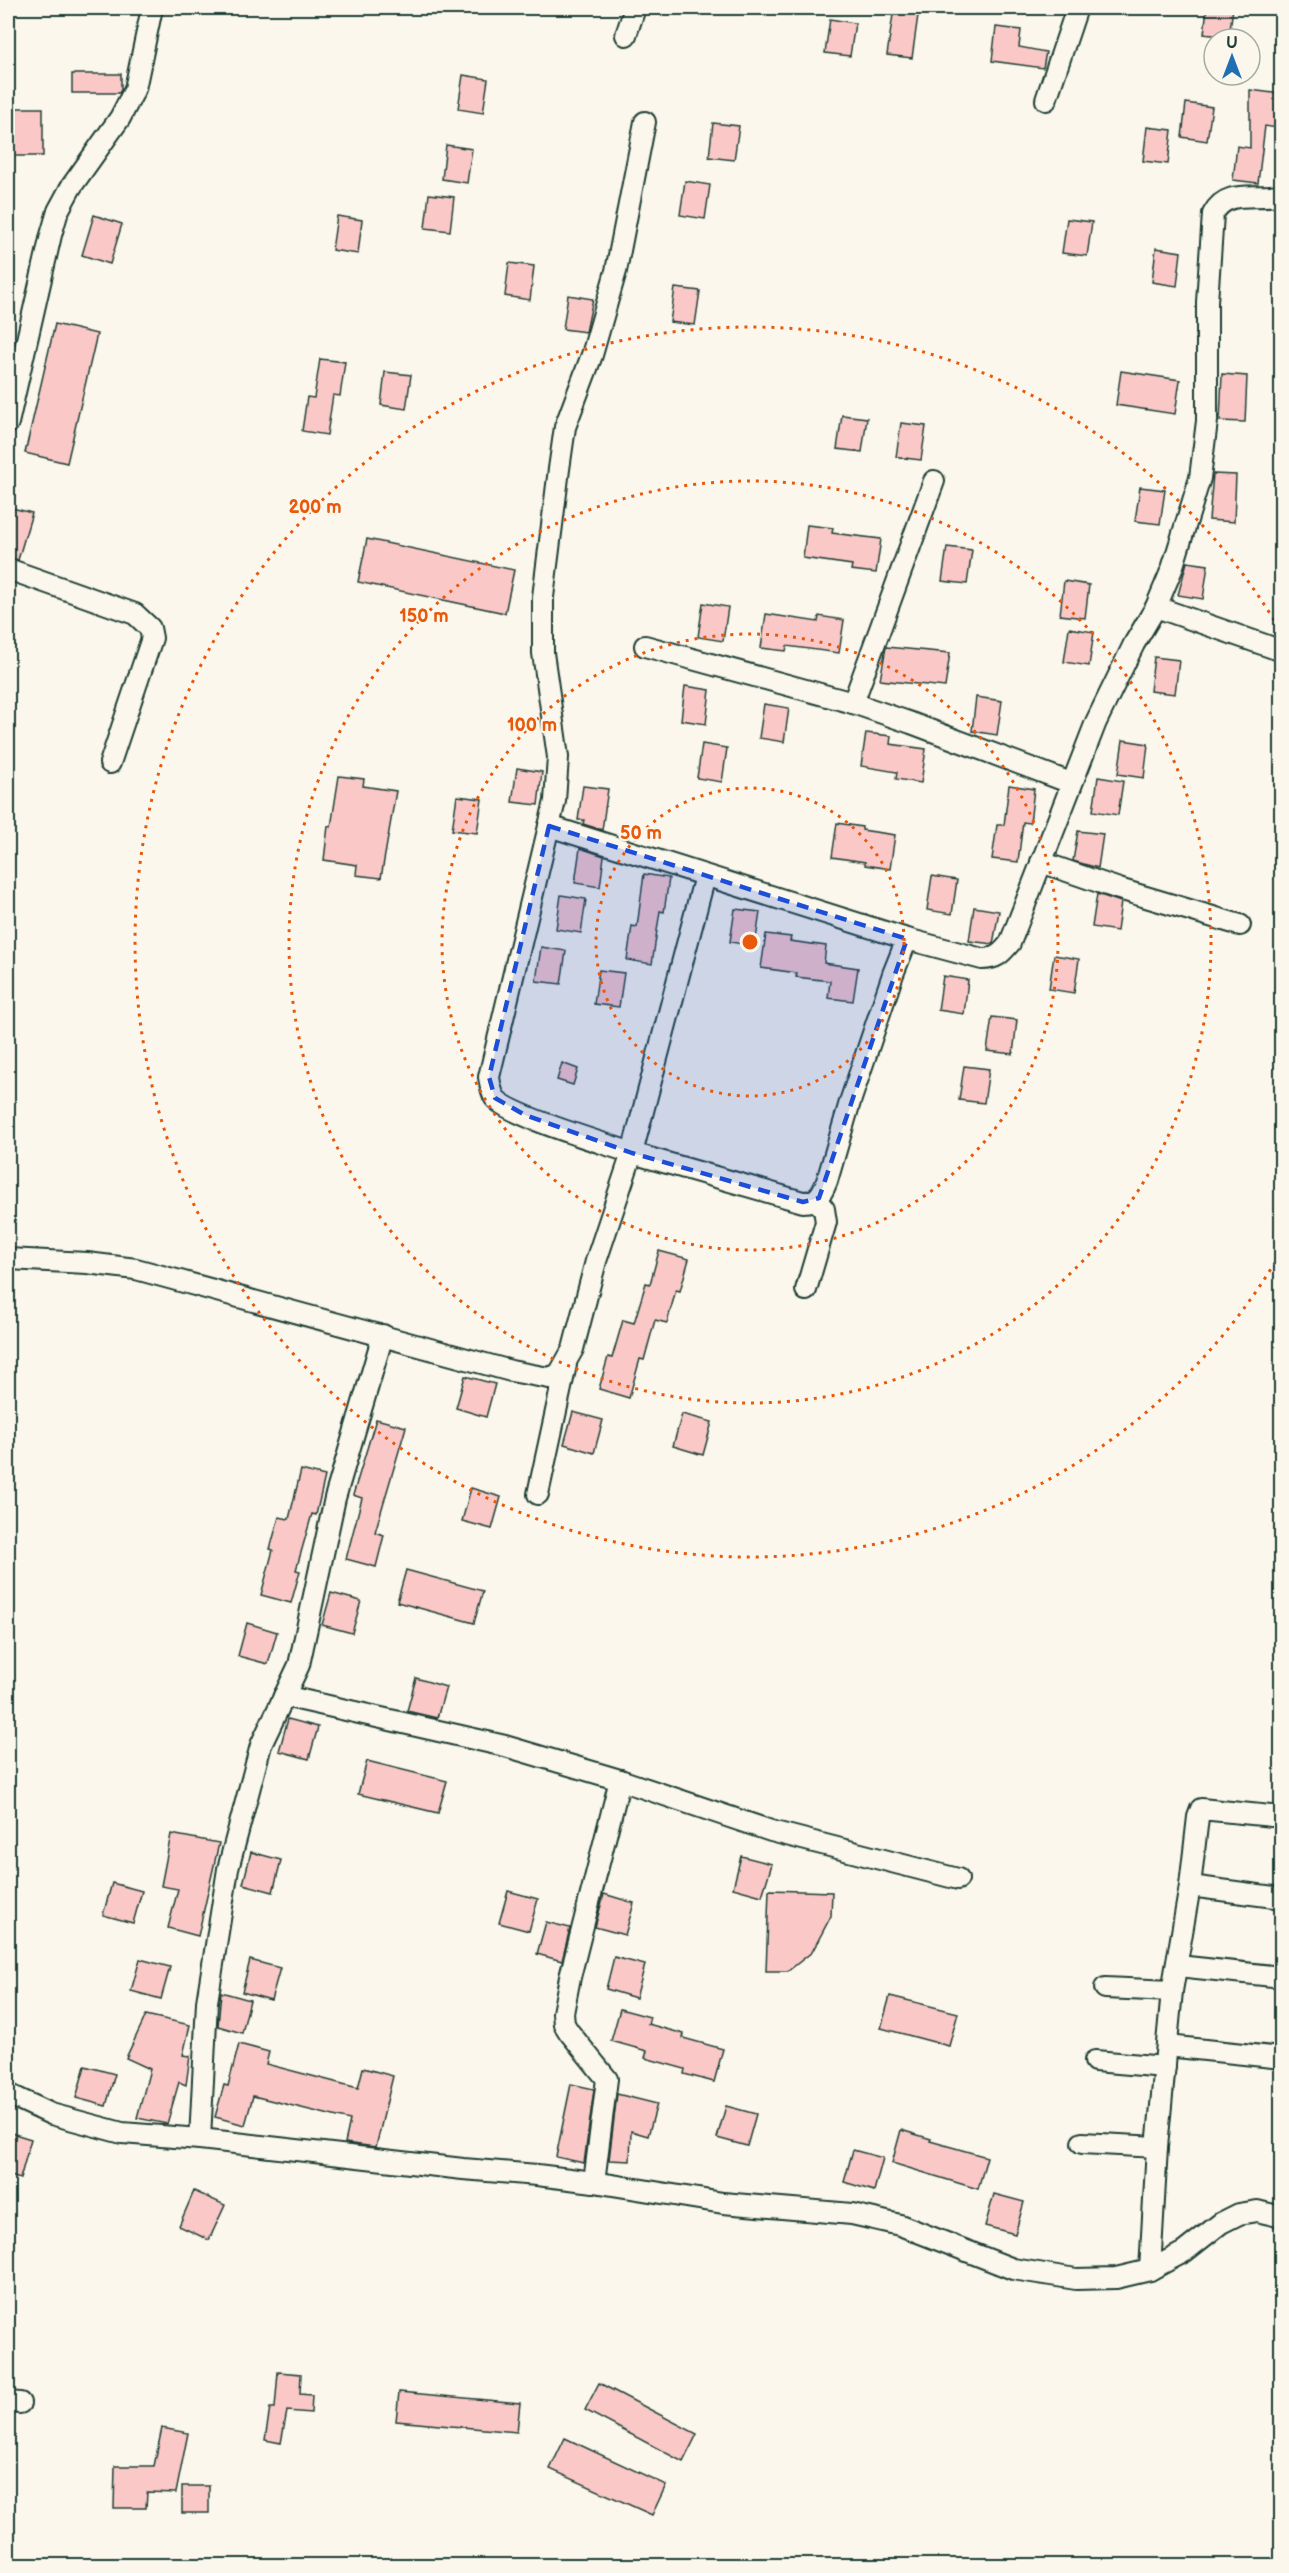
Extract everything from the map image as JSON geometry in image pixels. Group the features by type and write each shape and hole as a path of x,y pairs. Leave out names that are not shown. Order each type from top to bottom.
{"street":[{"path":"8,423 58,211 84,166 120,118 135,89 152,8"},
{"path":"626,35 635,8"},
{"path":"1046,100 1077,8"},
{"path":"645,122 616,271 592,355 565,427 543,597 543,653 558,756 555,801 493,1055 489,1077 491,1088 501,1104 525,1115 633,1153 803,1202 816,1200 827,1181 850,1102 907,939"},
{"path":"549,826 907,939 982,959 993,959 1002,953 1010,943 1071,783 1116,680 1156,607 1172,569 1188,517 1204,450 1207,421 1206,302 1213,214 1225,200 1236,196 1281,194"},
{"path":"853,704 934,481"},
{"path":"8,569 135,614 150,628 152,638 110,763"},
{"path":"1156,607 1281,651"},
{"path":"645,646 853,704 911,723 1071,783"},
{"path":"1041,862 1119,889 1240,925"},
{"path":"538,1494 566,1365 573,1349 596,1261 633,1153 705,876"},
{"path":"806,1290 826,1222 824,1209 816,1200"},
{"path":"8,1259 87,1263 136,1269 535,1377 549,1378 559,1374 566,1365"},
{"path":"200,2139 207,2002 228,1869 261,1745 294,1677 304,1646 335,1498 383,1335"},
{"path":"284,1696 505,1746 620,1780 771,1832 958,1879"},
{"path":"594,2182 607,2079 568,2032 564,2024 563,2013 620,1780"},
{"path":"1150,2270 1157,2147 1172,1991 1190,1886 1198,1816 1201,1809 1281,1817"},
{"path":"1190,1886 1281,1898"},
{"path":"1178,1966 1281,1977"},
{"path":"1105,1988 1172,1991"},
{"path":"1167,2046 1281,2058"},
{"path":"1095,2061 1165,2067"},
{"path":"8,2094 37,2109 82,2124 122,2133 200,2139 594,2182 723,2203 852,2214 900,2225 1012,2269 1076,2279 1116,2278 1150,2270 1184,2252 1221,2223 1239,2214 1257,2211 1281,2217"},
{"path":"1082,2143 1157,2147"}],"highlighted area":[{"path":"549,826 907,939 819,1198 803,1202 632,1153 525,1115 495,1098 489,1077"}],"building":[{"path":"894,8 919,8 912,58 887,55"},
{"path":"1207,8 1233,8 1230,27 1205,27"},
{"path":"830,19 855,23 850,56 825,53"},
{"path":"996,27 1021,30 1019,47 1046,52 1043,68 992,61"},
{"path":"72,74 121,74 121,90 119,93 72,93"},
{"path":"463,75 488,79 483,113 458,109"},
{"path":"1250,90 1281,94 1277,128 1265,126 1258,183 1233,180 1237,146 1250,148"},
{"path":"1186,103 1212,107 1207,141 1182,137"},
{"path":"8,108 43,108 43,156 12,156 12,135 8,134"},
{"path":"713,123 739,126 734,160 709,157"},
{"path":"1147,127 1172,130 1168,164 1143,161"},
{"path":"446,145 472,149 467,183 442,179"},
{"path":"685,181 710,185 705,219 680,215"},
{"path":"429,194 454,197 450,231 425,228"},
{"path":"94,215 122,224 110,264 82,255"},
{"path":"337,216 362,220 358,254 332,250"},
{"path":"1067,219 1092,222 1087,256 1062,253"},
{"path":"1156,248 1181,252 1177,286 1152,282"},
{"path":"509,263 534,266 530,300 505,296"},
{"path":"675,288 700,291 695,325 670,322"},
{"path":"568,295 593,299 586,332 563,329"},
{"path":"55,324 97,334 67,463 25,453"},
{"path":"320,359 345,362 340,396 333,395 327,435 302,431 307,397 314,398"},
{"path":"1121,371 1180,380 1175,414 1116,405"},
{"path":"385,372 411,375 406,409 381,405"},
{"path":"1222,374 1247,376 1245,422 1220,421"},
{"path":"842,415 867,418 862,452 837,449"},
{"path":"901,423 926,426 921,460 896,457"},
{"path":"1213,474 1236,475 1234,522 1209,520"},
{"path":"1140,487 1165,490 1160,524 1135,521"},
{"path":"8,507 32,513 18,560 8,557"},
{"path":"807,525 833,528 832,533 881,539 876,573 851,570 852,565 803,558"},
{"path":"367,539 514,570 505,613 358,582"},
{"path":"947,547 972,550 967,584 942,581"},
{"path":"1187,562 1208,565 1203,599 1178,595"},
{"path":"1064,581 1089,585 1085,618 1060,615"},
{"path":"703,603 728,607 723,641 698,637"},
{"path":"766,614 818,622 819,616 844,620 839,653 787,646 786,651 761,648"},
{"path":"1069,628 1094,632 1089,666 1064,662"},
{"path":"886,647 950,653 945,687 880,680"},
{"path":"1154,657 1179,660 1175,694 1150,691"},
{"path":"685,686 710,690 706,724 681,720"},
{"path":"976,697 1002,701 997,735 972,731"},
{"path":"764,704 789,708 784,742 759,738"},
{"path":"866,733 891,736 890,744 926,749 921,783 896,779 897,772 861,766"},
{"path":"1123,740 1148,744 1144,778 1118,774"},
{"path":"702,744 727,748 722,782 697,778"},
{"path":"517,768 542,772 538,805 512,802"},
{"path":"339,776 364,779 363,786 396,791 381,878 356,875 357,865 324,860 328,826 331,827"},
{"path":"1098,777 1123,781 1118,815 1093,811"},
{"path":"1009,785 1034,789 1030,823 1023,822 1018,862 992,859 997,825 1004,825"},
{"path":"583,786 608,789 602,830 583,824 584,820 578,820"},
{"path":"457,796 482,799 477,833 452,830"},
{"path":"837,823 895,835 890,869 832,857"},
{"path":"1078,831 1103,834 1098,868 1073,861"},
{"path":"580,848 604,856 600,887 575,883"},
{"path":"644,874 669,878 664,912 660,911 652,964 627,960 632,926 637,927"},
{"path":"932,876 957,880 952,914 927,910"},
{"path":"1097,894 1121,902 1117,931 1092,927"},
{"path":"561,895 586,899 581,933 556,929"},
{"path":"974,907 999,911 993,944 969,941"},
{"path":"735,909 760,912 755,946 730,942"},
{"path":"766,934 791,937 790,941 826,946 824,963 858,968 853,1001 828,998 830,981 796,977 797,973 761,968"},
{"path":"541,947 566,951 561,984 536,981"},
{"path":"1054,955 1079,959 1074,993 1049,989"},
{"path":"599,970 624,973 619,1007 594,1004"},
{"path":"943,976 968,980 964,1014 938,1010"},
{"path":"992,1017 1017,1020 1013,1054 987,1051"},
{"path":"562,1063 578,1069 573,1085 557,1080"},
{"path":"964,1066 989,1069 984,1103 959,1100"},
{"path":"659,1251 689,1259 680,1291 676,1290 667,1323 655,1320 644,1360 640,1359 629,1398 599,1389 608,1357 612,1358 623,1320 634,1323 646,1283 650,1284"},
{"path":"465,1376 495,1384 486,1417 456,1408"},
{"path":"573,1412 603,1420 594,1453 564,1444"},
{"path":"682,1414 712,1422 703,1455 673,1446"},
{"path":"376,1419 406,1427 375,1532 384,1535 376,1567 346,1559 362,1498 353,1495"},
{"path":"301,1470 325,1476 316,1515 312,1514 296,1570 300,1571 291,1603 261,1595 279,1517 289,1519"},
{"path":"471,1488 501,1497 492,1529 462,1521"},
{"path":"406,1570 483,1591 474,1623 397,1602"},
{"path":"331,1593 361,1601 352,1633 322,1625"},
{"path":"247,1623 277,1632 268,1664 238,1656"},
{"path":"416,1678 446,1687 437,1718 407,1711"},
{"path":"288,1719 318,1727 309,1759 279,1751"},
{"path":"367,1761 447,1781 438,1813 358,1794"},
{"path":"171,1834 219,1843 198,1936 168,1928 178,1889 161,1886"},
{"path":"251,1852 281,1860 273,1892 243,1884"},
{"path":"741,1856 772,1864 762,1896 733,1888"},
{"path":"112,1883 142,1891 133,1923 103,1915"},
{"path":"769,1890 832,1892 831,1916 812,1952 788,1971 766,1971"},
{"path":"508,1891 538,1899 529,1931 499,1923"},
{"path":"604,1894 634,1903 625,1935 595,1927"},
{"path":"546,1922 570,1928 562,1961 537,1954"},
{"path":"614,1957 645,1965 636,1998 606,1989"},
{"path":"140,1959 170,1967 161,1999 131,1991"},
{"path":"250,1960 280,1968 271,2000 242,1992"},
{"path":"221,1992 250,2000 242,2033 218,2026"},
{"path":"890,1996 958,2013 949,2046 881,2028"},
{"path":"620,2009 650,2017 648,2024 684,2034 683,2038 723,2049 714,2082 684,2074 685,2069 645,2058 647,2051 611,2041"},
{"path":"146,2015 190,2025 183,2055 190,2056 186,2085 179,2082 167,2124 137,2118 150,2069 126,2058"},
{"path":"239,2044 269,2052 266,2064 358,2088 363,2068 393,2076 376,2147 345,2143 350,2120 253,2096 245,2125 215,2117 224,2085 228,2086"},
{"path":"85,2066 115,2074 106,2106 76,2098"},
{"path":"571,2084 594,2089 584,2163 556,2157"},
{"path":"617,2094 657,2104 648,2136 631,2131 630,2161 609,2160"},
{"path":"726,2106 756,2114 747,2146 717,2138"},
{"path":"901,2130 931,2139 930,2141 987,2157 978,2189 892,2163"},
{"path":"8,2132 31,2139 20,2179 8,2175"},
{"path":"853,2150 883,2158 874,2191 844,2182"},
{"path":"194,2191 225,2205 209,2240 179,2226"},
{"path":"994,2194 1024,2202 1015,2234 985,2226"},
{"path":"278,2372 301,2374 300,2394 312,2395 311,2413 287,2411 281,2443 265,2440 270,2408 275,2408"},
{"path":"599,2383 697,2434 683,2462 585,2410"},
{"path":"399,2392 520,2403 517,2432 396,2421"},
{"path":"162,2428 188,2433 176,2493 147,2492 146,2508 114,2508 115,2466 154,2466"},
{"path":"565,2438 666,2485 652,2515 550,2469"},
{"path":"182,2486 209,2486 209,2513 182,2513"}]}
